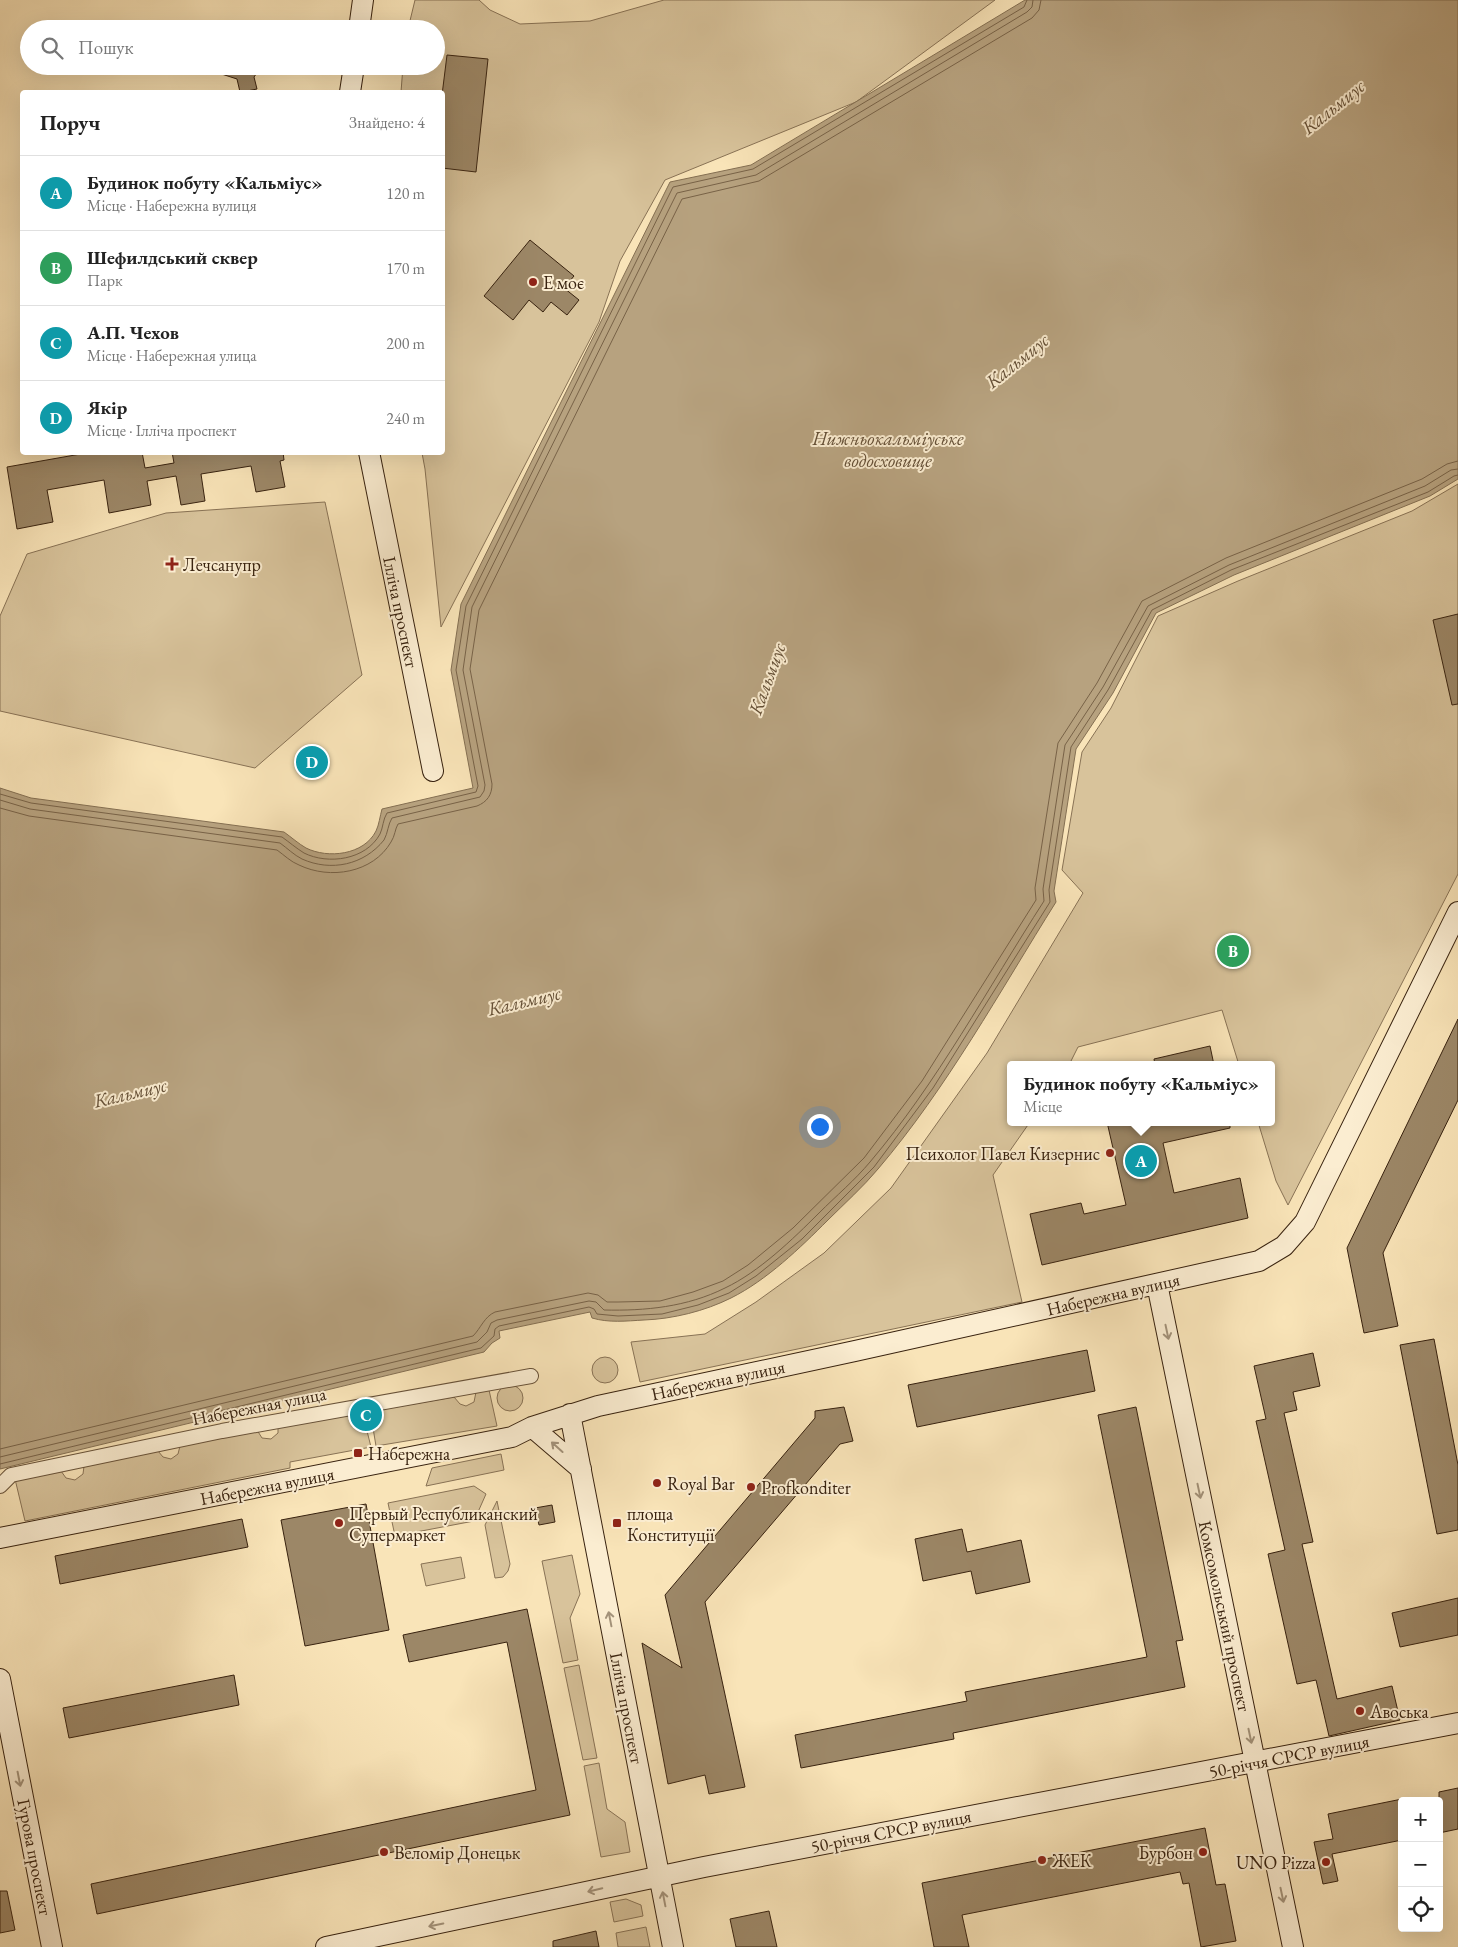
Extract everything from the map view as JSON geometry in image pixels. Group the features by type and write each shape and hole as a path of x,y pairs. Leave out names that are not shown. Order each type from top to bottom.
{"street":[{"path":"360,20 363,0"},
{"path":"350,90 353,75"},
{"name":"Ілліча проспект","path":"370,455 433,771"},
{"name":"Набережна вулиця","path":"570,1414 1259,1261 1284,1246 1305,1222 1458,912"},
{"name":"Комсомольський проспект","path":"1157,1284 1293,1947"},
{"name":"Набережная улица","path":"0,1486 11,1475 222,1431 531,1376"},
{"path":"532,1427 570,1414"},
{"name":"Ілліча проспект","path":"570,1414 674,1947"},
{"path":"532,1427 581,1469"},
{"name":"Набережна вулиця","path":"0,1538 512,1437 532,1427"},
{"name":"Гурова проспект","path":"0,1679 52,1947"},
{"name":"50-річчя СРСР вулиця","path":"326,1947 660,1877 1458,1723"}],"shaded area":[{"path":"415,0 479,0 490,10 520,24 590,21 664,0 995,0 856,102 665,180 620,261 599,322 441,627 422,455 445,455 445,90 401,90 402,75 445,75 445,20 410,20"},
{"path":"1458,484 1458,874 1288,1205 1276,1181 1259,1126 1275,1126 1275,1061 1238,1061 1222,1010 1078,1047 1071,1061 1007,1061 1007,1126 1027,1126 993,1175 1022,1302 640,1382 631,1342 705,1334 756,1302 824,1253 891,1188 987,1053 1083,893 1062,870 1082,752 1111,708 1158,616 1238,581 1412,511"},
{"name":"Лечсанупр","path":"325,502 362,675 255,768 0,711 0,616 27,554 166,513"},
{"path":"605,1357 614,1361 618,1370 614,1379 605,1383 596,1379 592,1370 596,1361"},
{"path":"510,1385 519,1389 523,1398 519,1407 510,1411 501,1407 497,1398 501,1389"},
{"path":"489,1390 497,1426 376,1446 372,1422 378,1415 378,1410 454,1397 460,1404 466,1406 474,1402 476,1392"},
{"path":"355,1413 357,1419 365,1423 371,1447 290,1462 290,1468 25,1521 15,1479 61,1471 66,1478 75,1480 83,1474 84,1466 158,1451 163,1457 171,1459 178,1454 180,1446 257,1430 262,1438 271,1439 278,1433 278,1427"},
{"path":"501,1454 504,1470 426,1486 432,1468"},
{"path":"474,1486 486,1494 474,1521 395,1536 388,1503"},
{"path":"497,1501 510,1564 508,1571 503,1577 495,1578 485,1525"},
{"path":"572,1555 580,1594 570,1618 578,1660 563,1663 542,1561"},
{"path":"461,1557 465,1578 426,1586 421,1564"},
{"path":"579,1665 597,1758 583,1760 564,1668"},
{"path":"599,1763 607,1809 625,1822 630,1852 601,1857 584,1766"},
{"path":"626,1899 641,1905 643,1916 614,1922 610,1902"},
{"path":"646,1927 650,1947 618,1947 616,1933"}],"water":[{"name":"Нижньокальміуське водосховище","path":"1025,0 1458,0 1458,479 1430,496 1234,575 1156,613 1113,693 1076,749 1054,891 1056,902 950,1072 903,1138 854,1195 770,1273 744,1291 721,1303 677,1316 611,1321 592,1318 590,1312 499,1331 500,1338 492,1343 484,1352 0,1469 0,788 31,798 284,832 306,848 335,854 354,850 370,839 377,829 382,809 473,788 451,670 461,604 670,182 751,165"}],"building":[{"path":"447,55 488,59 476,172 445,168 445,90 443,90"},
{"path":"225,75 255,75 254,77 257,89 240,90 237,79"},
{"name":"Е моє","path":"530,240 574,276 564,288 579,300 567,315 551,302 543,312 529,300 513,320 484,296"},
{"path":"75,455 143,455 145,468 174,463 173,455 283,455 284,460 280,461 285,487 256,492 251,466 201,474 205,501 181,505 176,476 147,481 151,505 109,513 104,480 47,490 53,522 17,529 7,467"},
{"path":"1458,614 1458,704 1452,705 1433,620"},
{"path":"1458,1019 1458,1100 1383,1253 1398,1326 1364,1333 1347,1248"},
{"path":"1210,1046 1213,1061 1154,1061 1154,1059"},
{"path":"1108,1126 1230,1126 1230,1128 1163,1143 1174,1193 1240,1178 1248,1218 1042,1265 1030,1214 1081,1203 1084,1214 1126,1205"},
{"path":"1434,1339 1458,1465 1458,1530 1437,1534 1400,1345"},
{"path":"1087,1350 1095,1391 917,1427 908,1385"},
{"path":"1313,1353 1320,1386 1293,1392 1297,1410 1284,1413 1313,1542 1302,1544 1337,1699 1392,1686 1400,1720 1329,1736 1316,1680 1297,1684 1268,1554 1285,1550 1256,1421 1266,1419 1254,1366"},
{"path":"844,1407 853,1441 840,1444 705,1602 745,1787 709,1794 705,1775 668,1784 642,1643 682,1668 665,1595 815,1418 815,1411"},
{"path":"1136,1407 1183,1640 1176,1641 1185,1687 953,1733 954,1739 801,1768 795,1735 967,1701 965,1692 1147,1657 1098,1415"},
{"path":"366,1504 389,1630 305,1646 281,1520"},
{"path":"552,1505 555,1522 539,1525 535,1508"},
{"path":"242,1519 248,1547 60,1584 55,1556"},
{"path":"962,1529 967,1552 1021,1540 1030,1582 976,1594 971,1571 923,1581 915,1539"},
{"path":"1458,1598 1458,1635 1400,1647 1392,1613"},
{"path":"527,1609 570,1815 97,1914 91,1884 536,1790 507,1642 409,1662 403,1635"},
{"path":"234,1675 239,1705 69,1738 63,1708"},
{"path":"1458,1788 1458,1829 1443,1832 1443,1797 1439,1797 1439,1792"},
{"path":"1398,1800 1398,1841 1332,1854 1338,1881 1323,1884 1314,1842 1333,1839 1328,1814"},
{"path":"1205,1828 1216,1885 1225,1884 1236,1941 1201,1947 1189,1883 1183,1884 1180,1872 962,1915 969,1947 934,1947 922,1883"},
{"path":"0,1891 7,1891 15,1930 0,1933"},
{"path":"769,1911 777,1947 736,1947 730,1919"},
{"path":"596,1931 599,1947 553,1947 553,1941"}],"place":[{"name":"Е моє","path":"533,282"},
{"name":"Лечсанупр","path":"172,564"},
{"name":"Якір","path":"312,762"},
{"name":"Шефилдський сквер","path":"1233,951"},
{"name":"Психолог Павел Кизернис","path":"1110,1153"},
{"name":"Будинок побуту «Кальміус»","path":"1141,1161"},
{"name":"А.П. Чехов","path":"366,1415"},
{"name":"Набережна","path":"358,1453"},
{"name":"Royal Bar","path":"657,1483"},
{"name":"Profkonditer","path":"751,1487"},
{"name":"Первый Республиканский Супермаркет","path":"339,1523"},
{"name":"площа Конституції","path":"617,1523"},
{"name":"Авоська","path":"1360,1711"},
{"name":"Веломір Донецьк","path":"384,1852"},
{"name":"Бурбон","path":"1203,1852"},
{"name":"ЖЕК","path":"1042,1860"},
{"name":"UNO Pizza","path":"1326,1862"}],"water label":[{"name":"Кальмиус","path":"1333,107"},
{"name":"Кальмиус","path":"1017,361"},
{"name":"Кальмиус","path":"767,679"},
{"name":"Кальмиус","path":"524,1001"},
{"name":"Кальмиус","path":"130,1093"}]}
